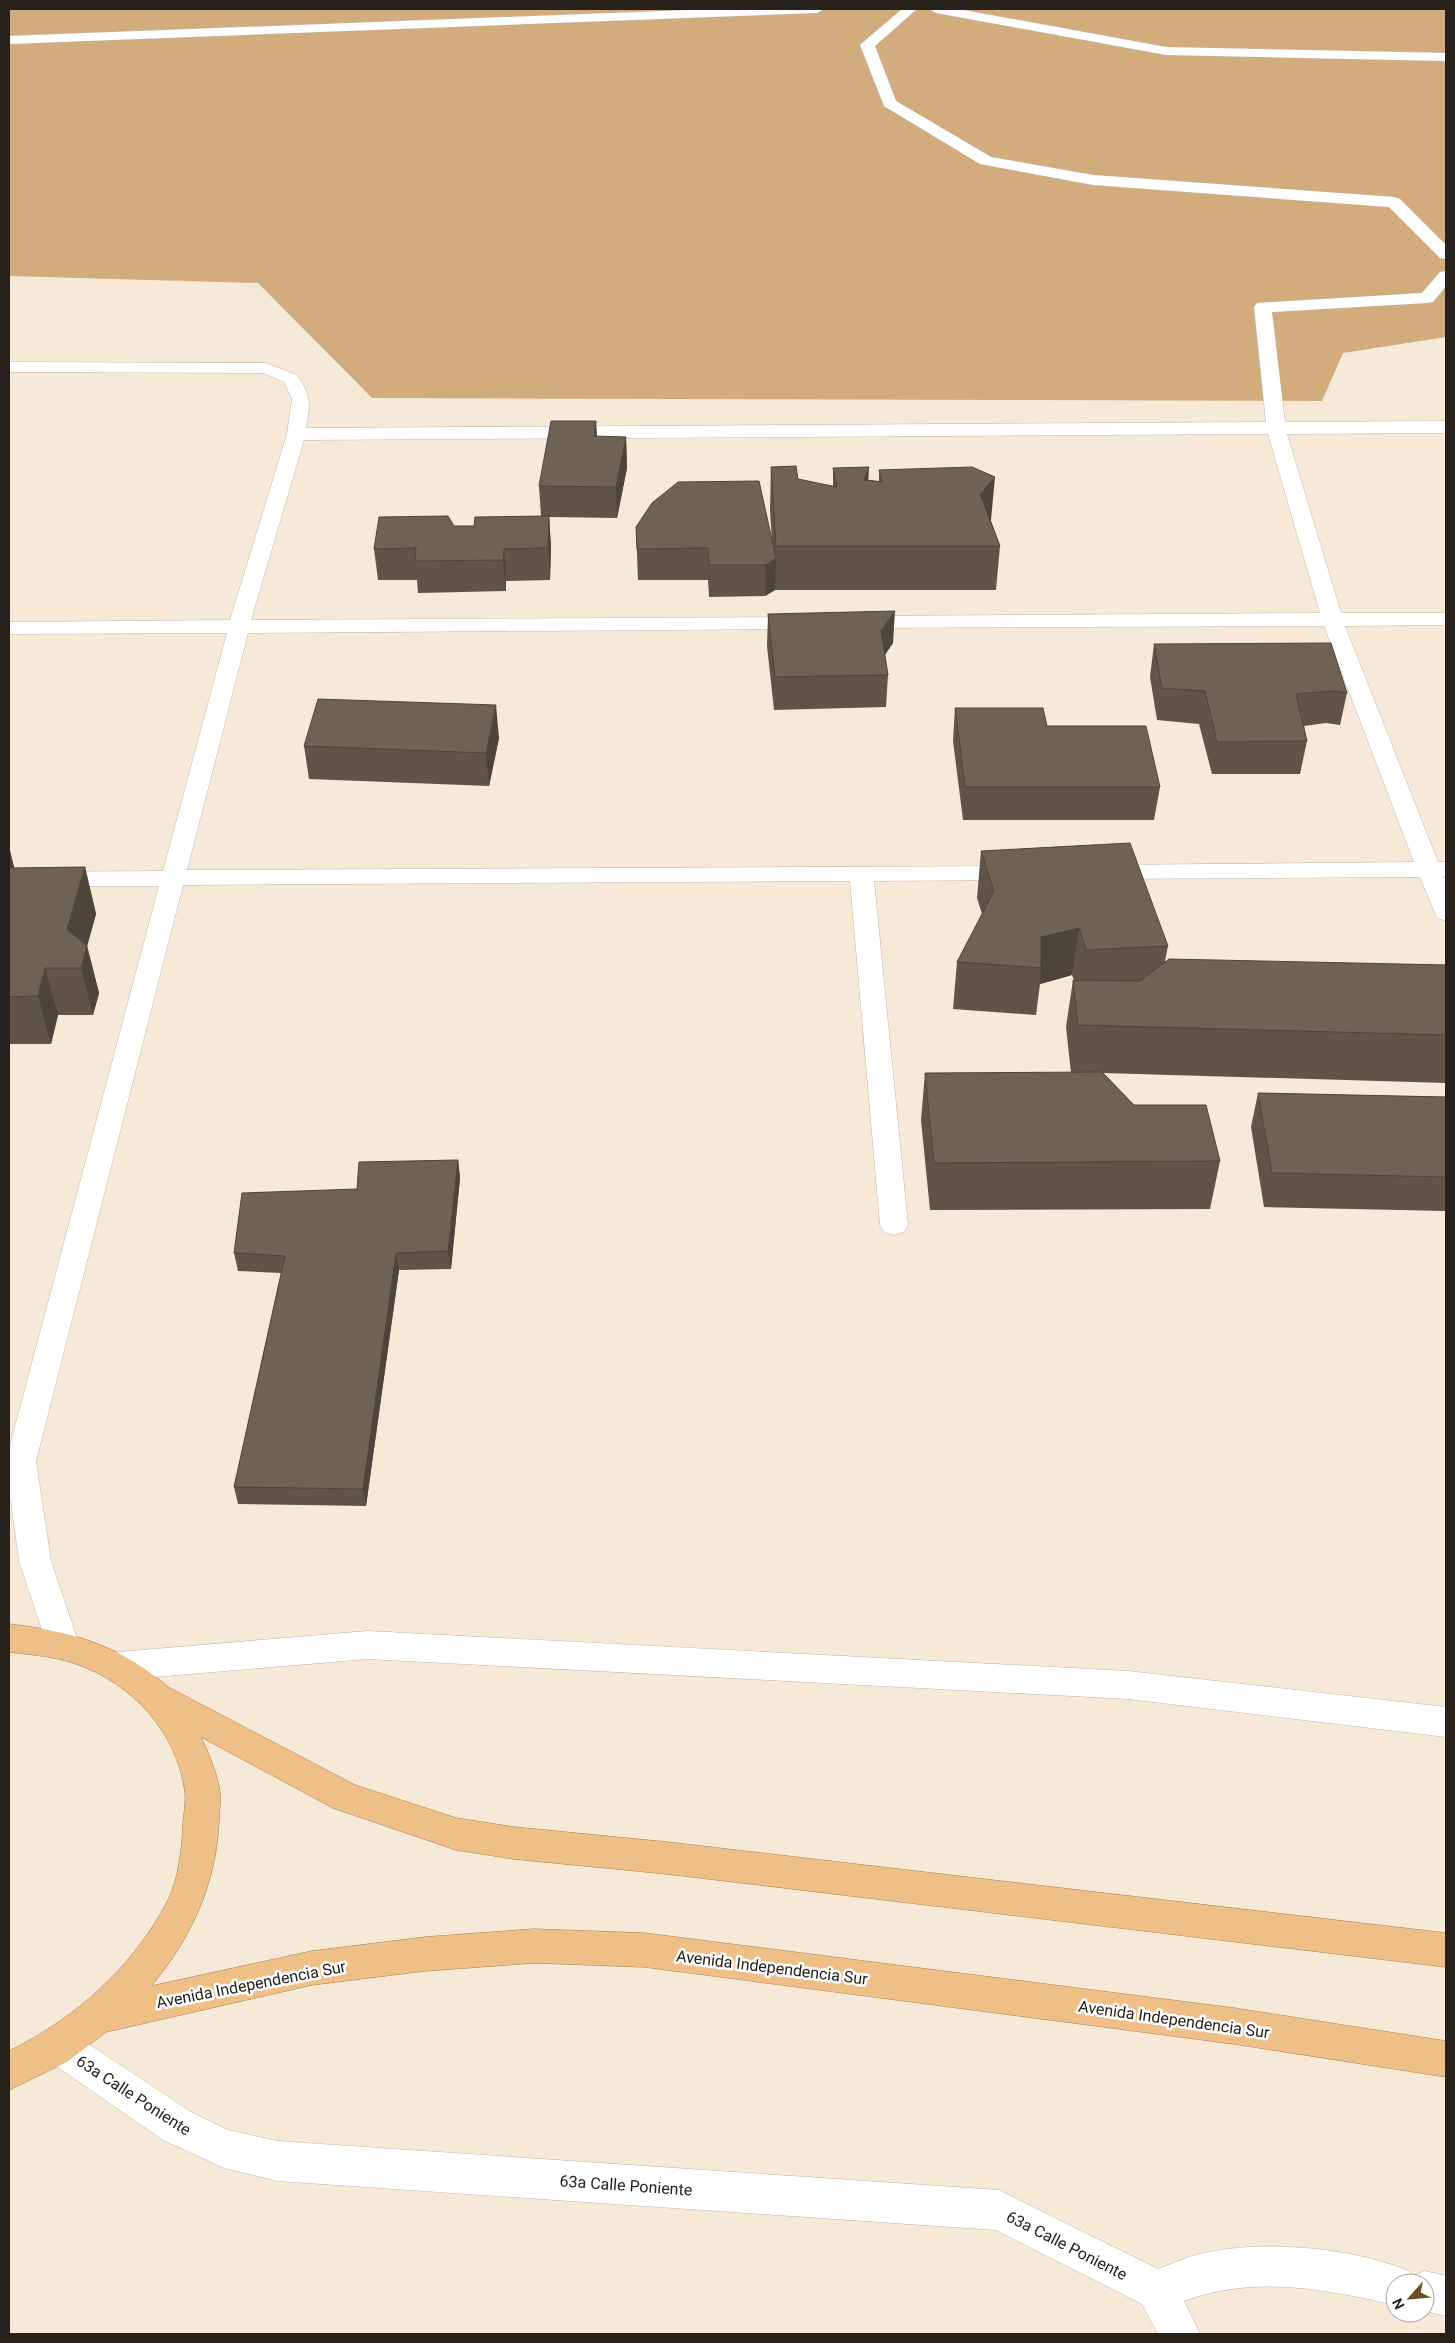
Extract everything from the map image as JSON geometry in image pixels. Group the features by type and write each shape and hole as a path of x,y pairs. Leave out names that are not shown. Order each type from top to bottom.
{"highway":[{"path":"9,1638 62,1644 91,1653 119,1666 159,1698 346,1797 456,1834 514,1843 667,1858 1446,1950"},
{"path":"9,2071 59,2046 99,2016 148,1964 183,1907 200,1848 202,1792 187,1741 159,1698"},
{"name":"Avenida Independencia Sur","path":"99,2016 312,1968 425,1954 534,1946 644,1950 1234,2026 1446,2058"}],"street":[{"path":"9,40 817,9"},
{"path":"910,9 867,45 889,102 986,161 1093,180 1394,202 1446,254"},
{"path":"936,9 1166,51 1446,57"},
{"path":"1446,276 1427,298 1263,307 1276,428 1332,620 1438,869 1446,914"},
{"path":"9,367 266,368 291,378 301,399 296,434 239,626 15,1475 35,1561 62,1644"},
{"path":"296,434 1446,427"},
{"path":"9,628 1446,619"},
{"path":"1081,872 1438,869"},
{"path":"9,879 1041,873"},
{"path":"861,875 894,1225"},
{"path":"119,1666 368,1645 1128,1686 1446,1722"},
{"name":"63a Calle Poniente","path":"59,2046 177,2126 224,2149 277,2161 999,2210 1156,2290"},
{"path":"1180,2334 1156,2290 1208,2272 1274,2265 1345,2274 1385,2283"}],"shaded area":[{"path":"9,9 1446,9 1446,337 1343,353 1322,401 372,398 258,283 9,276"}],"building":[{"path":"551,421 596,421 594,436 626,437 616,487 539,486"},
{"path":"796,466 798,479 837,487 833,468 869,467 864,480 882,482 879,470 972,467 995,477 980,494 1000,546 776,546 771,467"},
{"path":"759,481 776,558 766,565 709,565 708,548 637,549 636,527 652,503 678,482"},
{"path":"448,516 454,526 474,526 475,517 549,516 548,548 504,549 503,560 415,561 416,548 374,549 379,517"},
{"path":"895,611 881,631 888,675 775,677 768,614"},
{"path":"1331,643 1347,693 1333,691 1296,694 1307,741 1217,742 1205,691 1162,688 1154,644"},
{"path":"318,699 496,705 486,753 304,746"},
{"path":"955,708 1043,708 1047,726 1146,726 1160,787 965,787"},
{"path":"1130,843 1168,946 1086,950 1079,928 1041,937 1041,968 957,962 994,891 981,851"},
{"path":"85,867 67,929 87,946 81,968 45,968 38,996 9,997 9,868"},
{"path":"1169,959 1446,965 1446,1035 1078,1025 1073,980 1140,981"},
{"path":"1102,1072 1134,1105 1206,1105 1220,1161 934,1163 925,1073"},
{"path":"1258,1093 1446,1097 1446,1177 1272,1173"},
{"path":"458,1160 448,1251 396,1253 363,1489 234,1487 285,1256 234,1253 242,1193 357,1189 359,1162"}]}
